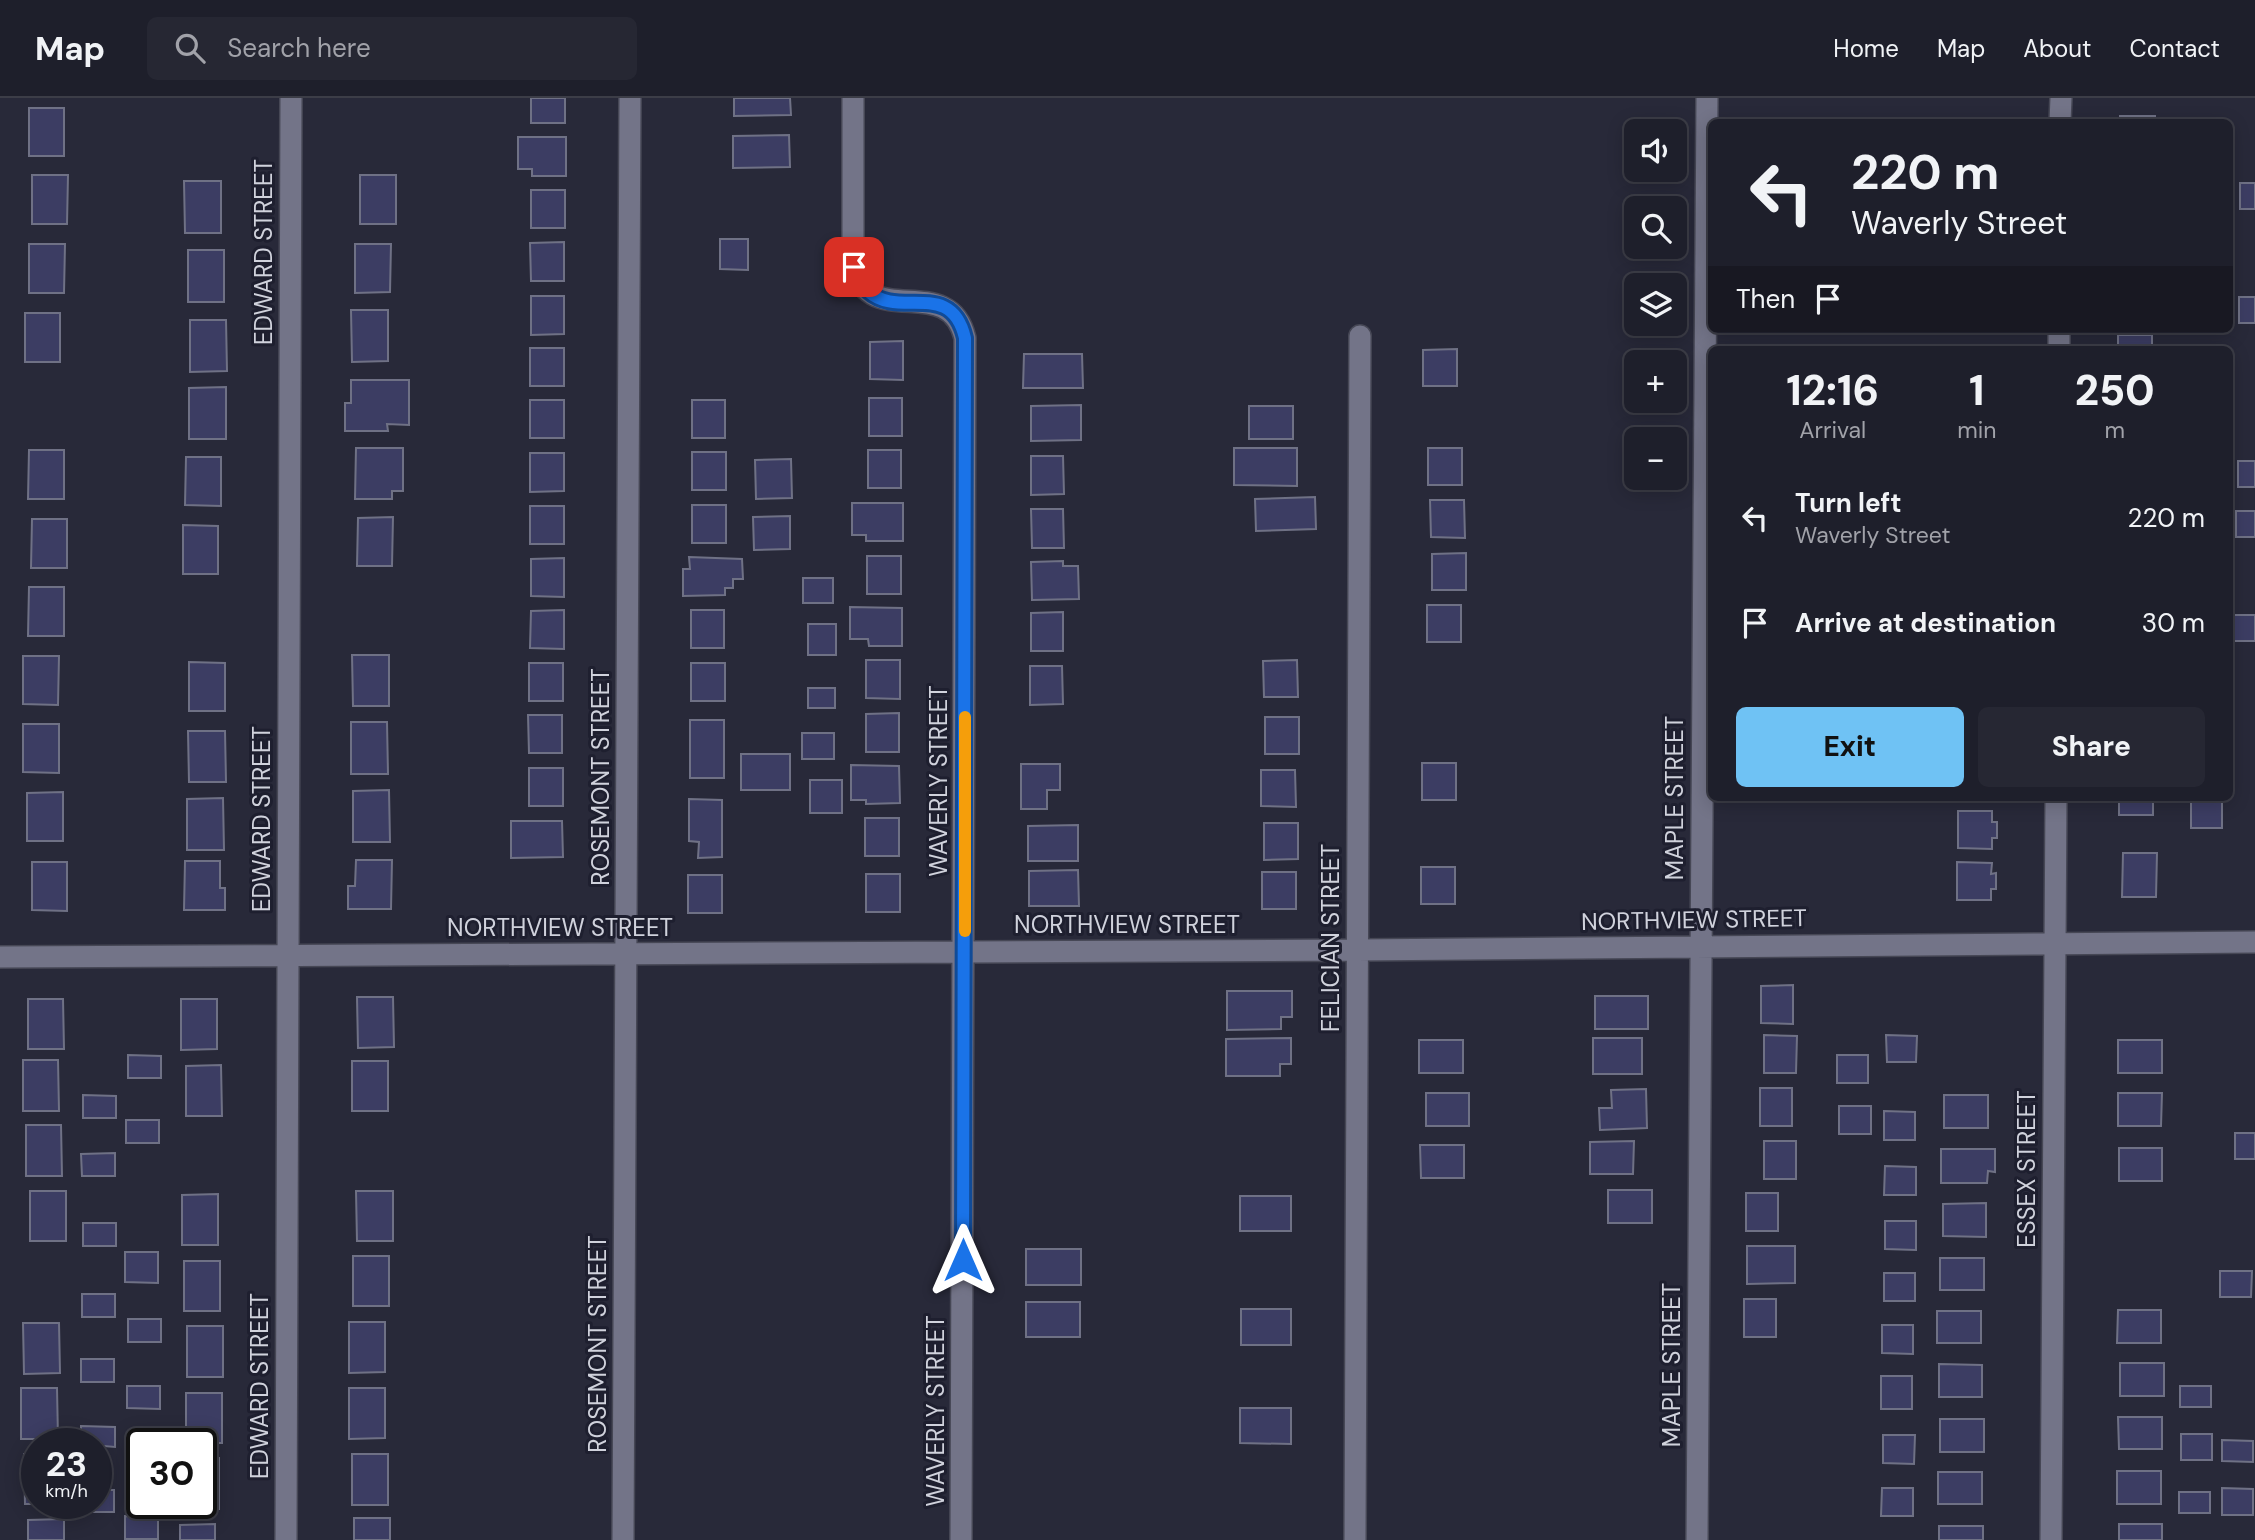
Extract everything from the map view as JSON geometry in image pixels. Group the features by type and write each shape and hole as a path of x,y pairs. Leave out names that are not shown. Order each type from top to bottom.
{"street":[{"name":"EDWARD STREET","path":"286,1540 291,98"},
{"name":"ROSEMONT STREET","path":"623,1540 630,98"},
{"name":"WAVERLY STREET","path":"853,98 853,256 860,282 870,293 885,301 940,305 950,310 962,323 965,338 961,1540"},
{"name":"MAPLE STREET","path":"1697,1540 1707,98"},
{"path":"2060,119 2061,98"},
{"name":"FELICIAN STREET","path":"1355,1540 1360,336"},
{"name":"ESSEX STREET","path":"2051,1540 2056,801"},
{"name":"NORTHVIEW STREET","path":"0,957 964,953 2255,942"}],"building":[{"path":"531,98 565,98 565,123 531,123"},
{"path":"734,98 790,98 791,115 734,116"},
{"path":"29,108 64,108 64,156 29,156"},
{"path":"2120,116 2155,116 2155,119 2120,119"},
{"path":"789,135 790,167 733,168 733,136"},
{"path":"518,137 566,137 566,176 532,176 532,169 518,169"},
{"path":"32,175 68,175 67,224 32,224"},
{"path":"360,175 396,175 396,224 360,224"},
{"path":"184,181 221,181 221,233 185,233"},
{"path":"2240,183 2255,183 2255,209 2240,209"},
{"path":"531,190 565,190 565,228 531,228"},
{"path":"720,239 748,239 748,270 720,269"},
{"path":"564,242 564,281 531,281 530,243"},
{"path":"29,244 65,244 64,293 29,293"},
{"path":"355,244 391,244 390,292 355,293"},
{"path":"188,250 224,250 224,302 188,302"},
{"path":"531,296 564,296 564,334 531,335"},
{"path":"2239,297 2255,297 2255,323 2239,323"},
{"path":"351,310 388,310 388,361 352,362"},
{"path":"25,313 60,313 60,362 25,362"},
{"path":"190,320 226,320 227,371 190,372"},
{"path":"2118,335 2152,335 2152,346 2118,346"},
{"path":"903,341 903,380 870,379 870,342"},
{"path":"530,348 564,348 564,386 530,386"},
{"path":"1457,349 1457,386 1423,386 1423,350"},
{"path":"1024,354 1082,354 1083,388 1023,388"},
{"path":"351,380 409,380 409,425 387,424 388,431 345,431 345,403 351,403"},
{"path":"226,387 226,439 189,439 189,388"},
{"path":"869,398 902,398 902,436 869,436"},
{"path":"530,400 564,400 564,438 530,438"},
{"path":"692,400 725,400 725,438 692,438"},
{"path":"1081,405 1081,440 1031,441 1031,406"},
{"path":"1249,406 1293,406 1293,439 1249,439"},
{"path":"356,448 403,448 403,491 392,491 392,499 355,499"},
{"path":"1234,448 1297,448 1297,486 1234,485"},
{"path":"1428,448 1462,448 1462,485 1428,485"},
{"path":"29,450 64,450 64,499 28,499"},
{"path":"868,450 901,450 901,488 868,488"},
{"path":"692,452 726,452 726,490 692,490"},
{"path":"530,453 564,453 564,491 530,492"},
{"path":"1031,456 1063,456 1064,494 1031,495"},
{"path":"186,457 221,457 221,506 185,505"},
{"path":"791,459 792,498 756,499 755,460"},
{"path":"2238,461 2255,461 2255,487 2238,487"},
{"path":"1315,497 1316,529 1256,531 1255,499"},
{"path":"1430,500 1464,500 1465,538 1431,537"},
{"path":"852,503 903,503 903,541 866,541 866,535 852,535"},
{"path":"692,505 726,505 726,543 692,543"},
{"path":"530,506 564,506 564,544 530,544"},
{"path":"1031,509 1063,509 1064,548 1032,548"},
{"path":"2236,511 2255,511 2255,537 2236,537"},
{"path":"790,516 790,549 754,550 753,517"},
{"path":"393,517 392,566 357,566 358,518"},
{"path":"32,519 67,519 67,568 31,568"},
{"path":"183,525 218,526 218,574 183,574"},
{"path":"1466,553 1466,590 1432,590 1432,554"},
{"path":"867,556 901,556 901,594 867,594"},
{"path":"689,557 742,559 743,579 733,579 733,588 725,588 725,595 683,596 683,569 690,569"},
{"path":"564,558 564,597 531,596 531,559"},
{"path":"1063,561 1063,566 1078,566 1079,599 1032,600 1031,562"},
{"path":"803,578 833,578 833,603 803,603"},
{"path":"29,587 64,587 64,636 28,636"},
{"path":"1427,605 1461,605 1461,642 1427,642"},
{"path":"850,607 902,608 902,646 869,646 868,639 850,639"},
{"path":"564,610 564,649 530,648 531,611"},
{"path":"691,610 724,610 724,648 691,648"},
{"path":"1063,612 1063,651 1031,651 1031,613"},
{"path":"2234,615 2255,615 2255,641 2233,641"},
{"path":"808,624 836,624 836,655 808,655"},
{"path":"352,655 389,655 389,706 353,706"},
{"path":"23,656 59,656 58,705 23,704"},
{"path":"866,660 900,660 900,699 866,698"},
{"path":"1297,660 1298,697 1264,697 1263,661"},
{"path":"189,662 225,663 225,711 189,711"},
{"path":"529,663 563,663 563,701 529,701"},
{"path":"691,663 725,663 725,701 691,701"},
{"path":"1030,666 1062,666 1063,704 1030,705"},
{"path":"808,688 835,688 835,708 808,708"},
{"path":"899,713 899,752 866,752 866,714"},
{"path":"528,715 562,715 562,753 529,753"},
{"path":"1265,717 1299,717 1299,754 1265,754"},
{"path":"690,720 724,720 724,778 690,778"},
{"path":"351,722 387,722 388,774 351,774"},
{"path":"23,724 59,724 59,773 23,772"},
{"path":"188,731 225,731 226,782 189,782"},
{"path":"802,733 834,733 834,759 802,759"},
{"path":"741,754 790,754 790,790 741,790"},
{"path":"1422,763 1456,763 1456,800 1422,800"},
{"path":"1021,764 1060,764 1060,790 1047,790 1047,809 1021,809"},
{"path":"851,765 899,766 900,803 866,804 866,800 851,800"},
{"path":"529,768 563,768 563,806 529,806"},
{"path":"1261,770 1295,770 1296,807 1261,806"},
{"path":"810,780 842,780 842,813 810,813"},
{"path":"389,790 390,842 353,842 353,791"},
{"path":"63,792 63,841 27,841 27,793"},
{"path":"223,798 224,850 187,850 187,799"},
{"path":"689,799 722,800 722,857 698,858 699,842 689,841"},
{"path":"2119,801 2153,801 2153,815 2119,815"},
{"path":"2191,802 2222,802 2222,828 2191,828"},
{"path":"1958,811 1992,811 1992,822 1997,822 1997,838 1992,838 1992,849 1958,848"},
{"path":"865,818 899,818 899,856 865,856"},
{"path":"511,821 562,821 563,857 511,858"},
{"path":"1264,823 1298,823 1298,859 1264,860"},
{"path":"1078,825 1078,861 1028,861 1028,826"},
{"path":"2123,853 2157,853 2156,897 2122,897"},
{"path":"356,860 392,860 391,909 348,909 348,886 355,886"},
{"path":"185,861 220,861 220,888 225,888 225,910 184,910"},
{"path":"32,862 67,862 67,911 32,910"},
{"path":"1957,862 1992,863 1991,874 1996,873 1996,889 1991,889 1991,900 1957,900"},
{"path":"1421,867 1455,867 1455,904 1421,904"},
{"path":"1078,870 1079,906 1029,906 1029,871"},
{"path":"1262,872 1296,872 1296,909 1262,909"},
{"path":"866,874 900,874 900,912 866,912"},
{"path":"688,875 722,875 722,913 688,913"},
{"path":"1793,985 1793,1024 1761,1023 1761,986"},
{"path":"1227,991 1292,991 1292,1017 1281,1017 1281,1029 1227,1030"},
{"path":"1595,996 1648,996 1648,1029 1595,1029"},
{"path":"357,997 393,997 394,1047 358,1048"},
{"path":"28,999 63,999 64,1049 28,1049"},
{"path":"181,999 217,999 217,1049 181,1050"},
{"path":"1764,1035 1797,1036 1796,1073 1764,1073"},
{"path":"1886,1035 1917,1036 1916,1062 1887,1062"},
{"path":"1291,1038 1291,1064 1280,1064 1280,1076 1226,1076 1226,1039"},
{"path":"1593,1038 1642,1038 1642,1074 1593,1074"},
{"path":"1419,1040 1463,1040 1463,1073 1419,1073"},
{"path":"2118,1040 2162,1040 2162,1073 2118,1073"},
{"path":"128,1055 161,1056 161,1078 128,1078"},
{"path":"1837,1055 1868,1055 1868,1083 1837,1083"},
{"path":"23,1060 58,1060 59,1111 23,1111"},
{"path":"352,1061 388,1061 388,1111 352,1111"},
{"path":"221,1065 222,1116 186,1116 186,1066"},
{"path":"1760,1088 1792,1088 1792,1126 1760,1126"},
{"path":"1646,1089 1647,1128 1600,1130 1599,1108 1612,1108 1611,1090"},
{"path":"1426,1093 1469,1093 1469,1126 1426,1126"},
{"path":"2118,1093 2162,1093 2161,1126 2118,1126"},
{"path":"83,1095 116,1096 116,1118 83,1118"},
{"path":"1944,1095 1988,1095 1988,1128 1944,1128"},
{"path":"1839,1106 1871,1106 1871,1134 1839,1134"},
{"path":"1884,1111 1915,1112 1915,1140 1884,1140"},
{"path":"126,1120 159,1120 159,1143 126,1143"},
{"path":"26,1125 61,1125 62,1176 26,1176"},
{"path":"2235,1133 2255,1133 2255,1159 2235,1159"},
{"path":"1634,1141 1633,1174 1590,1174 1590,1142"},
{"path":"1764,1141 1796,1141 1796,1179 1764,1179"},
{"path":"1420,1145 1464,1145 1464,1178 1421,1178"},
{"path":"2119,1148 2162,1148 2162,1181 2119,1181"},
{"path":"1941,1149 1995,1149 1995,1172 1988,1171 1987,1183 1941,1183"},
{"path":"115,1153 115,1176 82,1176 81,1154"},
{"path":"1885,1166 1916,1167 1916,1195 1884,1195"},
{"path":"1608,1190 1652,1190 1652,1223 1608,1223"},
{"path":"30,1191 66,1191 66,1241 30,1241"},
{"path":"356,1191 393,1191 393,1241 357,1241"},
{"path":"1746,1193 1778,1193 1778,1231 1746,1231"},
{"path":"218,1194 218,1245 182,1245 182,1195"},
{"path":"1240,1196 1291,1196 1291,1231 1240,1231"},
{"path":"1986,1203 1986,1237 1943,1236 1943,1204"},
{"path":"1885,1221 1916,1221 1916,1250 1885,1249"},
{"path":"83,1223 116,1223 116,1246 83,1246"},
{"path":"1747,1246 1795,1246 1795,1283 1747,1284"},
{"path":"1026,1249 1081,1249 1081,1285 1026,1285"},
{"path":"125,1252 158,1252 158,1283 125,1282"},
{"path":"353,1256 389,1256 389,1306 353,1306"},
{"path":"1940,1258 1984,1258 1984,1290 1940,1290"},
{"path":"184,1261 220,1261 220,1311 184,1311"},
{"path":"2220,1271 2252,1271 2251,1297 2220,1297"},
{"path":"1884,1273 1915,1273 1915,1301 1884,1301"},
{"path":"82,1294 115,1294 115,1317 82,1317"},
{"path":"1744,1299 1776,1299 1776,1337 1744,1337"},
{"path":"1026,1302 1080,1302 1080,1337 1026,1337"},
{"path":"1241,1309 1291,1309 1291,1345 1241,1345"},
{"path":"2118,1310 2161,1310 2161,1343 2117,1343"},
{"path":"1937,1311 1981,1311 1981,1343 1937,1343"},
{"path":"128,1319 161,1319 161,1342 128,1342"},
{"path":"349,1322 385,1322 385,1372 349,1373"},
{"path":"23,1323 59,1323 60,1373 24,1374"},
{"path":"1882,1325 1913,1325 1913,1354 1882,1353"},
{"path":"187,1326 223,1326 223,1377 187,1377"},
{"path":"81,1359 114,1359 114,1382 81,1382"},
{"path":"2120,1363 2164,1363 2164,1396 2120,1396"},
{"path":"1939,1364 1982,1365 1982,1397 1939,1397"},
{"path":"1881,1376 1912,1376 1912,1409 1881,1409"},
{"path":"127,1386 160,1386 160,1409 127,1408"},
{"path":"2180,1386 2211,1386 2211,1407 2180,1407"},
{"path":"21,1388 57,1388 58,1428 21,1428"},
{"path":"349,1388 385,1388 385,1438 349,1439"},
{"path":"186,1393 222,1393 222,1443 217,1443 217,1428 186,1428"},
{"path":"1240,1408 1291,1408 1291,1444 1240,1443"},
{"path":"2118,1417 2162,1417 2162,1449 2119,1449"},
{"path":"1940,1419 1984,1419 1984,1452 1940,1452"},
{"path":"115,1427 115,1447 112,1447 112,1428 81,1428"},
{"path":"2181,1434 2212,1434 2212,1460 2181,1460"},
{"path":"1883,1435 1915,1435 1914,1464 1883,1463"},
{"path":"2222,1440 2253,1441 2253,1462 2222,1461"},
{"path":"352,1454 388,1454 388,1505 352,1505"},
{"path":"219,1458 219,1509 217,1509"},
{"path":"2117,1471 2161,1471 2161,1504 2117,1504"},
{"path":"1938,1472 1982,1472 1982,1504 1938,1504"},
{"path":"1882,1488 1913,1488 1913,1516 1881,1516"},
{"path":"2222,1488 2253,1489 2253,1515 2222,1515"},
{"path":"112,1490 114,1490 112,1512"},
{"path":"2179,1492 2210,1492 2210,1513 2179,1513"},
{"path":"125,1516 126,1519 158,1519 158,1539 125,1539"},
{"path":"354,1518 390,1518 390,1540 354,1540"},
{"path":"64,1519 64,1540 28,1540 28,1520"},
{"path":"215,1524 215,1540 180,1540 180,1525"},
{"path":"2119,1524 2162,1524 2162,1540 2119,1540"},
{"path":"1939,1526 1983,1526 1983,1540 1939,1540"}],"slow traffic":[{"path":"965,717 965,931"}],"route":[{"path":"854,267 860,282 870,293 885,301 926,302 950,310 962,323 965,338 967,402 963,1260"}]}
